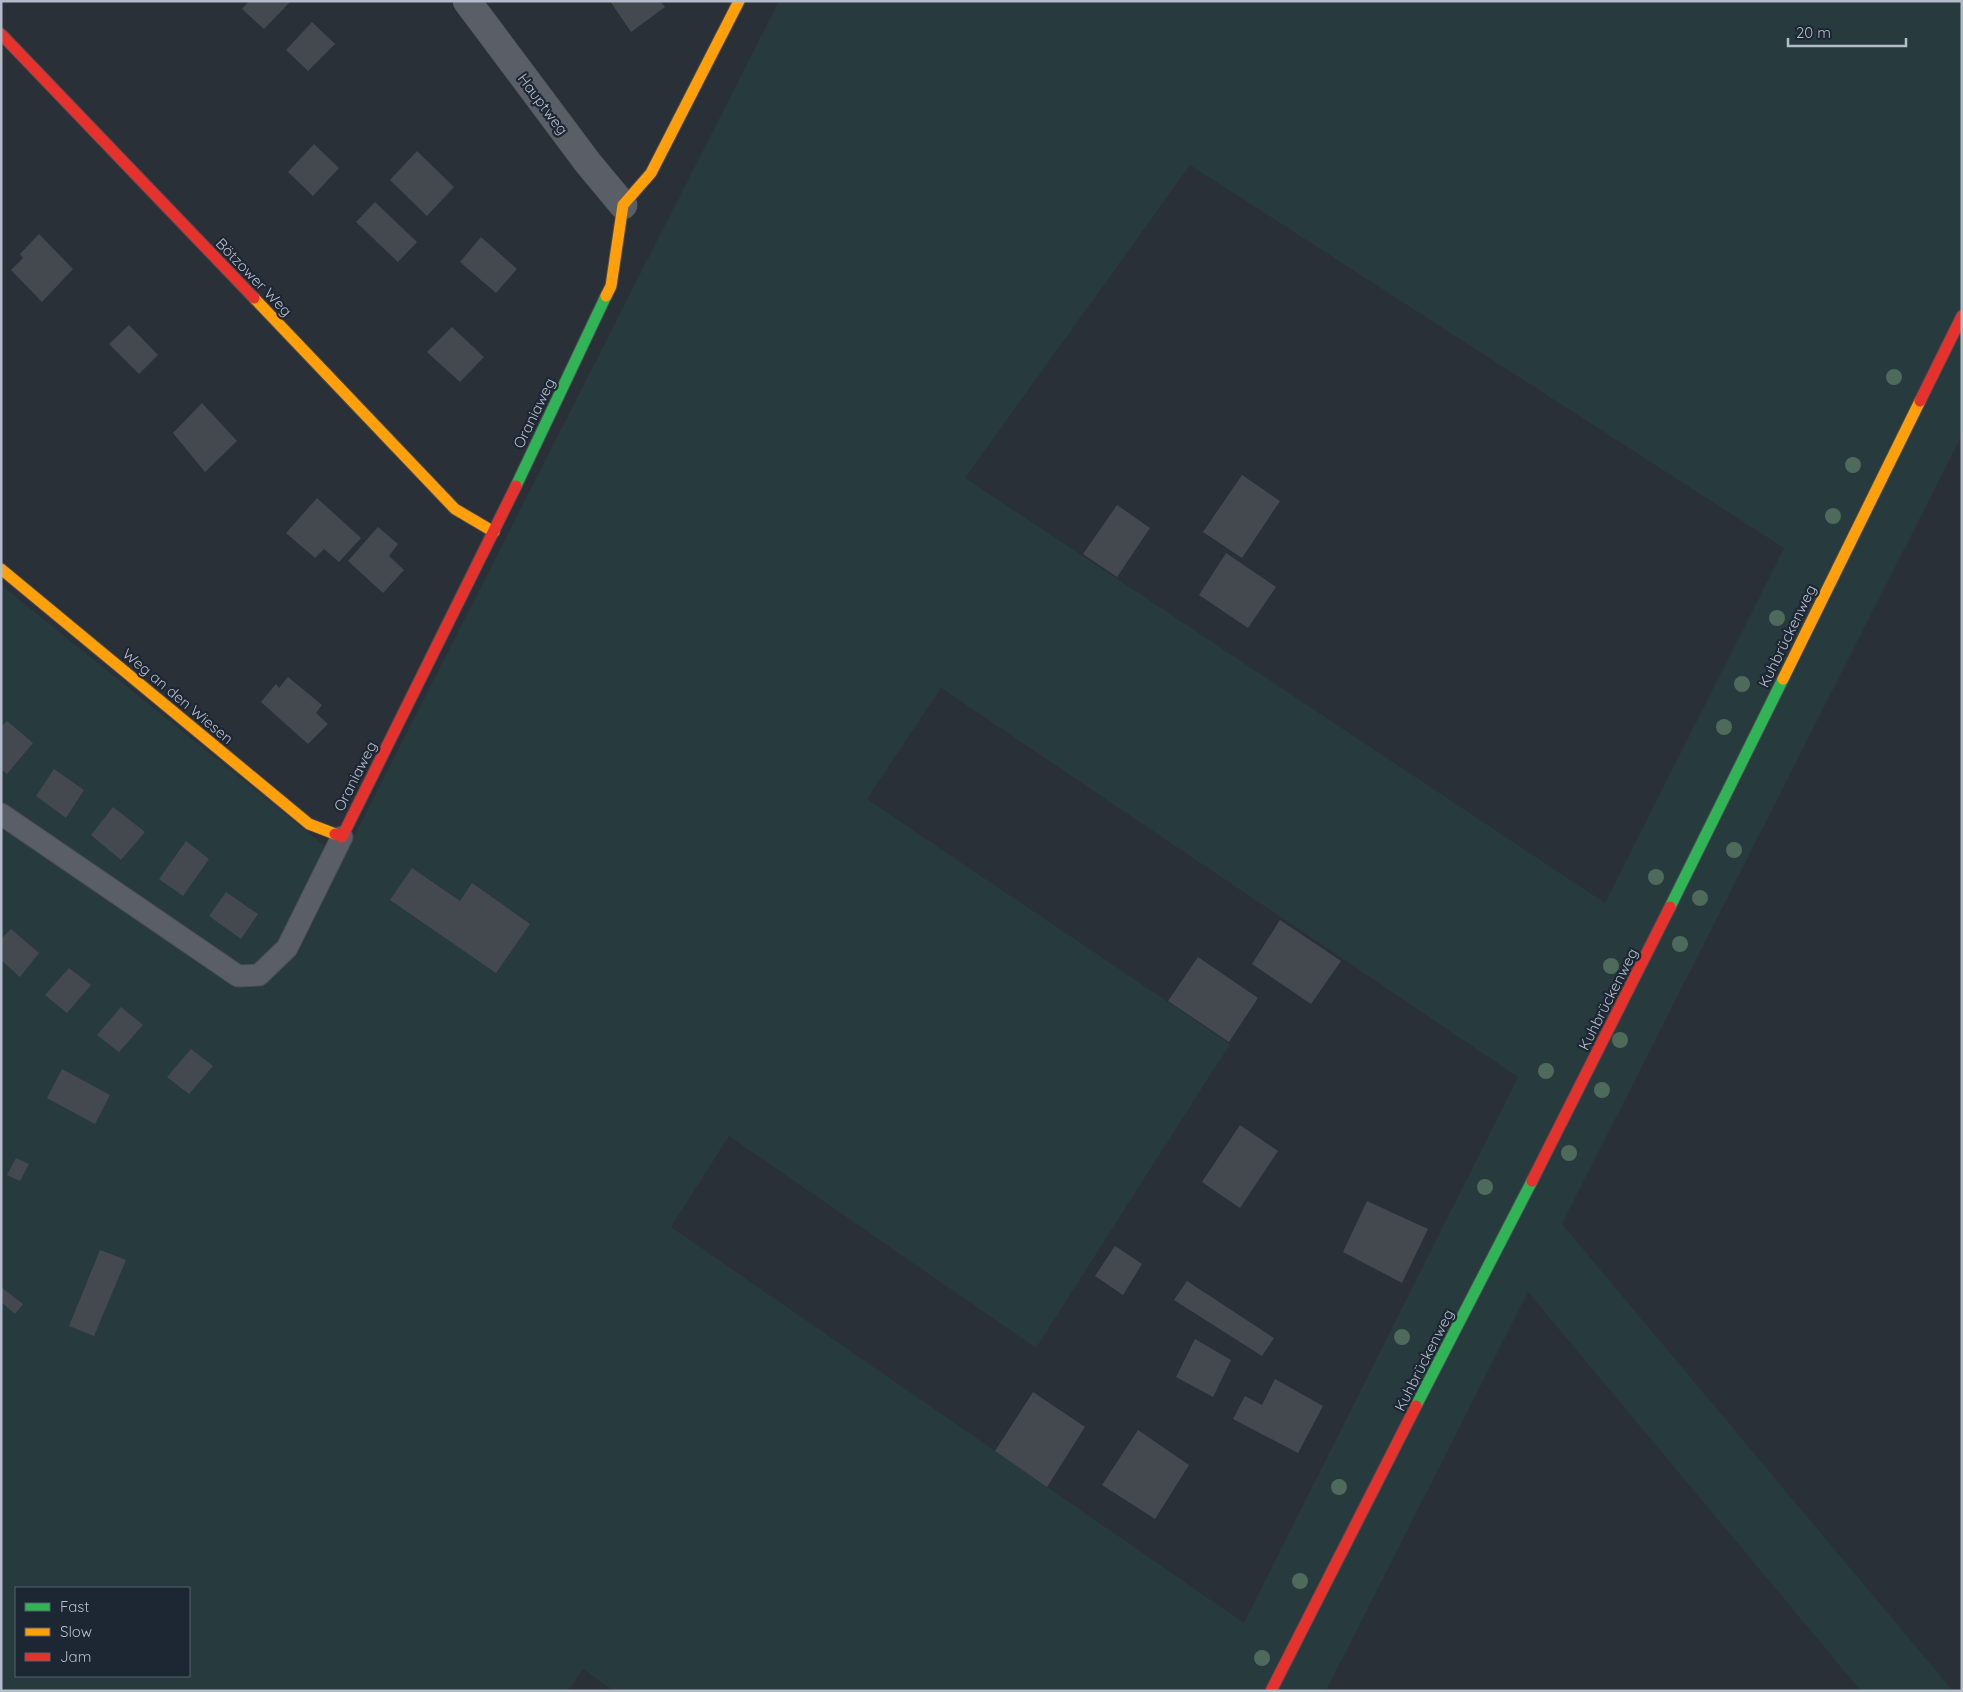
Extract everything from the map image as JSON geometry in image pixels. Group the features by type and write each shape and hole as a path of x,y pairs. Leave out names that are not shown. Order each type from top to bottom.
{"street":[{"name":"Hauptweg","path":"467,1 588,163 623,205"},
{"path":"623,205 651,173 739,1"},
{"name":"Bötzower Weg","path":"1,34 455,509 494,532"},
{"name":"Oraniaweg","path":"342,837 494,532 611,286 623,205"},
{"name":"Kuhbrückenweg","path":"1271,1691 1632,984 1962,316"},
{"name":"Weg an den Wiesen","path":"1,569 309,824 342,837"}],"lane":[{"path":"1,814 238,976 259,974 287,948 342,837"}],"green space":[{"path":"779,1 1962,1 1962,435 1562,1224 1953,1691 1861,1691 1528,1292 1326,1691 614,1691 583,1669 568,1691 1,1691 1,585 342,860","holes":["1190,165 1784,548 1605,903 965,478","941,688 1518,1077 1244,1623 671,1227 729,1136 1036,1348 1230,1044 867,799"]}],"building":[{"path":"249,1 291,1 264,29 242,9"},
{"path":"610,1 660,1 665,7 631,32"},
{"path":"312,22 335,44 308,71 286,50"},
{"path":"314,144 339,168 313,196 288,172"},
{"path":"417,151 454,187 427,216 390,180"},
{"path":"375,202 417,242 398,262 356,222"},
{"path":"39,234 73,269 42,302 11,270 23,258 20,254"},
{"path":"481,237 517,269 496,293 460,262"},
{"path":"129,325 158,355 139,374 109,344"},
{"path":"452,327 484,357 460,382 427,352"},
{"path":"202,403 237,441 205,472 173,433"},
{"path":"1242,475 1280,501 1242,558 1203,532"},
{"path":"317,498 361,538 339,562 324,549 315,558 286,533"},
{"path":"1117,505 1150,528 1117,577 1083,554"},
{"path":"378,527 398,544 389,556 404,570 383,593 348,561"},
{"path":"1226,553 1276,587 1248,628 1199,595"},
{"path":"288,677 322,705 316,713 328,724 308,744 261,702 276,684 279,688"},
{"path":"7,721 33,743 7,774 1,769 1,727"},
{"path":"54,769 84,790 66,818 36,796"},
{"path":"113,807 145,832 121,860 91,835"},
{"path":"186,841 209,859 183,896 159,879"},
{"path":"412,868 460,901 472,883 530,924 496,973 390,900"},
{"path":"226,892 258,914 241,939 209,916"},
{"path":"1280,920 1341,961 1311,1004 1252,964"},
{"path":"11,929 39,953 20,977 1,960 1,939"},
{"path":"1198,957 1258,998 1229,1042 1168,1001"},
{"path":"69,968 91,985 67,1013 45,995"},
{"path":"121,1007 143,1025 119,1052 97,1035"},
{"path":"191,1049 213,1066 189,1094 167,1077"},
{"path":"62,1069 110,1095 95,1124 47,1098"},
{"path":"1240,1125 1278,1151 1240,1208 1202,1182"},
{"path":"16,1158 29,1164 20,1181 7,1175"},
{"path":"1367,1201 1428,1229 1402,1283 1343,1252"},
{"path":"1115,1246 1142,1264 1123,1295 1095,1276"},
{"path":"100,1250 126,1260 94,1336 69,1326"},
{"path":"1187,1281 1274,1338 1262,1356 1174,1300"},
{"path":"1,1287 23,1304 15,1314 1,1302"},
{"path":"1195,1339 1231,1360 1213,1397 1176,1377"},
{"path":"1275,1379 1323,1406 1298,1453 1233,1419 1245,1396 1262,1405"},
{"path":"1033,1392 1085,1427 1047,1487 995,1451"},
{"path":"1138,1430 1189,1465 1155,1519 1102,1485"}],"traffic: fast":[{"path":"516,486 606,296"},
{"path":"1670,907 1783,679"},
{"path":"1416,1406 1532,1181"}],"traffic: slow":[{"path":"606,296 611,286 623,205 651,173 739,1"},
{"path":"254,298 455,509 494,532"},
{"path":"1783,679 1920,401"},
{"path":"1,569 309,824 335,834"}],"traffic: jam":[{"path":"1,34 254,298"},
{"path":"1920,401 1962,316"},
{"path":"335,834 342,837 516,486"},
{"path":"1532,1181 1670,907"},
{"path":"1271,1691 1416,1406"}]}
